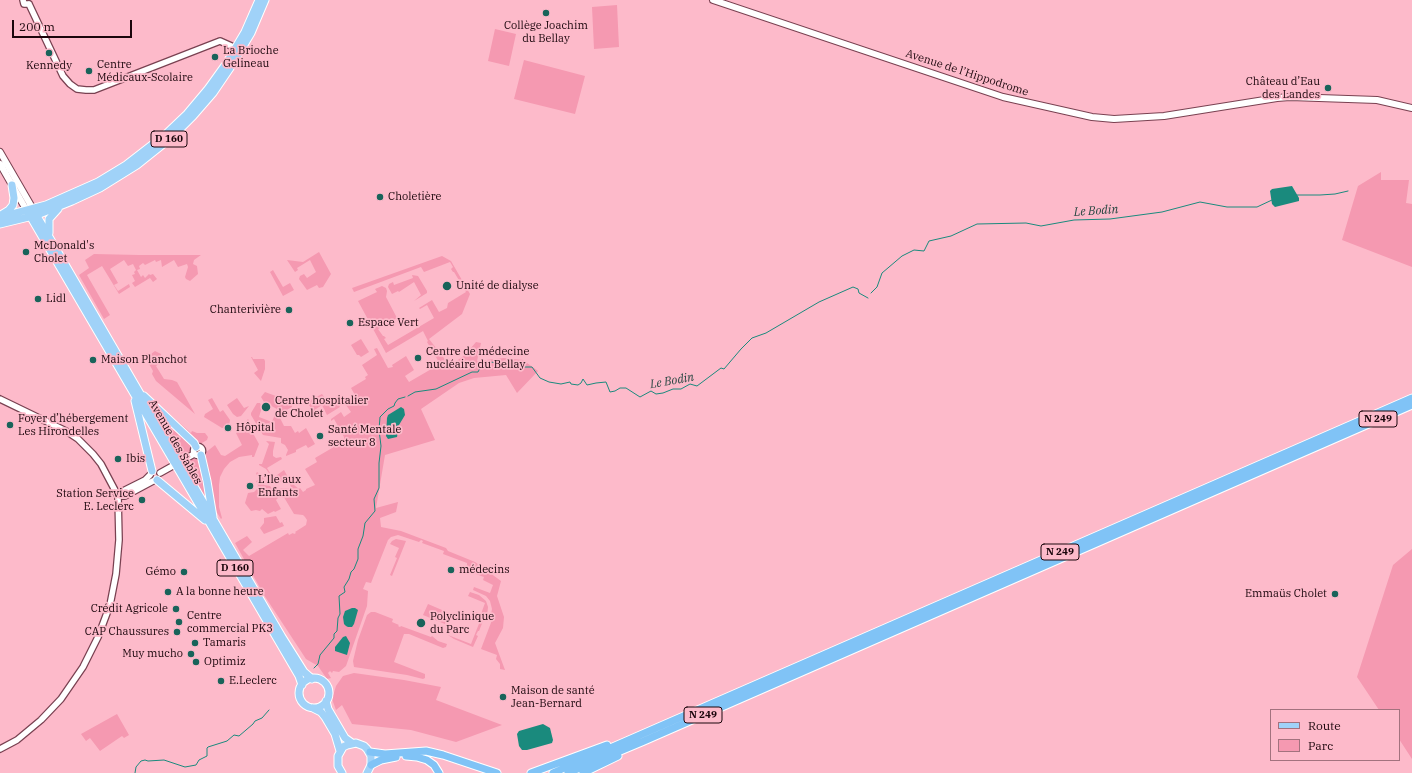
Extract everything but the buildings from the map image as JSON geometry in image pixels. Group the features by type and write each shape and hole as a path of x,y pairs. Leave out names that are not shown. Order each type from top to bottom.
{"highway":[{"name":"N 249","path":"630,743 637,737 1412,398"},
{"name":"N 249","path":"553,773 630,743 644,741 1411,405"},
{"path":"370,752 385,754 426,751 443,755 497,773"},
{"name":"N 249","path":"531,773 611,751"},
{"name":"N 249","path":"568,773 611,751"},
{"name":"N 249","path":"583,773 611,751"},
{"path":"369,770 378,761 413,756 427,760 434,765 440,773"}],"main road":[{"name":"D 160","path":"32,213 62,205 88,194 116,179 172,137 213,93 239,50 258,0"},
{"name":"D 160","path":"32,213 98,182 126,165 166,134 187,114 239,50 251,33 265,0"},
{"name":"Avenue de l’Hippodrome","path":"713,0 1003,97 1092,117 1114,119 1164,116 1290,97 1377,100 1412,108"},
{"path":"0,152 32,213"},
{"path":"0,164 12,185 32,213"},
{"path":"0,216 9,210 13,205 14,198 12,185"},
{"path":"49,235 49,219 52,214 62,205"},
{"path":"0,216 32,213"},
{"path":"0,224 32,213"},
{"name":"Avenue des Sables","path":"32,213 49,235 132,380 177,463"},
{"name":"Avenue des Sables","path":"32,213 133,391 177,463 300,676 302,685"},
{"path":"132,380 149,400 194,443 208,481 212,523"},
{"path":"133,391 154,476 212,523"},
{"name":"Avenue des Sables","path":"212,523 292,654 304,672 312,679"},
{"path":"313,708 321,706 326,701 328,694 326,686 319,680 312,679 306,681 302,685 299,692 301,700 305,705 321,712 325,717 335,734 340,751"},
{"path":"326,701 328,709 345,738 352,743 364,746 370,752 372,760 369,770"},
{"path":"342,773 337,761 340,751 352,743"}],"street":[{"path":"23,0 26,4 31,2 63,76 70,84 77,88 94,90 220,41 239,50"},
{"path":"0,399 59,427 78,440 93,454 101,464 118,496 119,540 116,574 108,612 91,652 75,679 54,707 17,740 0,749"},
{"path":"118,496 197,452"}],"green space":[{"path":"617,5 619,47 594,49 592,7"},
{"path":"495,29 516,34 509,66 488,61"},
{"path":"524,60 585,76 575,114 514,99"},
{"path":"1381,172 1381,180 1409,180 1406,203 1412,204 1412,267 1342,240 1358,186"},
{"path":"319,252 331,274 323,287 319,288 317,285 307,290 299,279 300,276 304,274 307,278 316,272 310,260 297,268 298,270 295,272 287,260 303,262"},
{"path":"94,254 201,255 194,260 193,264 197,266 198,274 190,281 185,277 188,267 187,264 178,267 174,260 162,267 161,260 156,262 155,260 145,265 143,263 139,266 140,269 137,270 141,277 143,275 145,278 149,274 153,274 157,279 153,282 150,278 135,287 132,283 135,281 132,275 135,274 134,272 136,270 133,264 128,266 124,260 110,269 118,283 114,285 118,291 129,284 130,287 119,294 102,266 87,275 110,315 104,319 79,275 89,268 85,260"},
{"path":"442,256 451,261 470,294 462,314 429,339 447,362 455,362 465,355 476,342 481,343 477,361 504,358 523,360 538,371 517,393 506,375 474,378 459,383 421,409 435,440 385,455 376,508 398,502 396,512 380,518 381,527 401,531 446,548 448,551 475,562 501,581 497,596 504,617 503,628 495,643 505,670 500,669 500,664 496,659 497,655 481,649 492,620 490,619 492,609 490,601 486,596 473,590 474,587 490,593 493,585 483,580 484,577 473,573 475,569 467,566 467,563 443,554 444,551 422,543 423,541 421,540 419,542 398,535 391,537 388,540 371,583 366,582 363,589 368,591 367,606 346,666 339,672 333,671 332,673 330,671 328,673 331,678 327,679 318,666 306,659 264,595 235,543 247,536 252,542 243,550 249,556 288,533 289,535 296,533 295,532 306,525 307,520 305,517 303,515 294,514 279,489 288,489 291,487 289,482 291,480 294,485 299,489 300,488 303,492 315,485 305,469 317,462 315,458 344,441 344,437 334,419 331,421 331,419 341,412 344,417 351,412 346,405 355,400 353,397 355,395 351,388 366,379 365,377 368,375 362,365 377,355 374,349 377,348 388,368 393,367 392,365 406,356 414,370 405,376 409,382 440,364 427,342 428,341 423,331 386,353 358,301 377,292 375,289 382,286 386,288 386,297 397,318 378,329 386,338 384,339 388,345 434,318 427,305 420,309 419,308 432,300 439,312 447,308 448,303 466,292 451,269 453,267 450,262 424,272 421,267 354,292 352,288"},
{"path":"273,270 283,287 290,283 294,290 283,296 270,272"},
{"path":"412,275 418,276 427,293 414,301 421,295 414,282 399,292 398,291 392,294 388,287 389,284 393,282 394,285 413,278"},
{"path":"361,339 369,352 361,357 357,355 351,345"},
{"path":"155,351 161,354 160,363 156,366 164,379 177,382 195,414 156,381 152,374 153,371 144,355 147,353 151,354"},
{"path":"251,357 253,359 264,359 265,361 265,369 261,381 254,373 258,370"},
{"path":"265,392 292,402 292,407 281,413 280,418 284,426 291,426 295,433 298,431 299,433 306,428 315,444 308,448 306,445 296,450 296,452 286,456 288,450 285,445 281,443 281,438 263,435 251,413 257,403 260,403 262,407 259,417 272,422 277,409 264,402 261,397"},
{"path":"322,394 327,401 335,397 340,407 327,415 322,405 313,411 307,402"},
{"path":"148,395 191,433 192,431 197,433 205,433 208,437 207,440 200,444 196,442"},
{"path":"212,398 220,412 223,410 230,420 229,426 222,428 204,417 205,414 213,409 208,400"},
{"path":"237,398 244,408 249,406 241,416 237,417 227,405"},
{"path":"150,404 191,446 190,452 180,459"},
{"path":"248,419 252,426 250,428 259,444 254,457 252,457 252,455 239,457 230,462 224,469 220,477 219,485 219,507 221,519 214,506 205,453 215,445 221,455 225,456 242,445 236,433"},
{"path":"266,441 275,442 273,456 276,458 281,457 282,459 267,468 273,478 284,470 289,479 288,480 275,482 266,469 259,465 262,464 269,444"},
{"path":"192,459 200,459 210,507 183,463"},
{"path":"257,472 265,480 263,482 264,485 270,486 278,498 276,500 281,509 268,514 262,509 260,511 251,511 245,503 248,493 254,492 257,489 258,485 256,481 262,479 256,474"},
{"path":"276,516 280,523 282,522 284,526 264,534 260,528 264,523 264,518"},
{"path":"396,539 406,541 392,576 390,575 397,558 395,557 399,548 390,544"},
{"path":"1412,549 1412,759 1400,741 1400,709 1378,709 1357,677 1393,565"},
{"path":"470,592 479,595 486,601 488,607 487,616 485,616 476,635 478,636 473,647 448,635 471,644 482,616 475,613 481,614 485,603 468,596"},
{"path":"428,604 449,613 445,624 423,615"},
{"path":"371,612 375,612 393,619 392,622 400,627 401,626 431,637 432,636 438,641 447,644 446,647 443,648 409,634 404,634 394,662 425,674 425,678 423,679 354,667 353,661 358,640 367,615"},
{"path":"354,673 441,687 436,700 502,725 456,742 411,730 352,724 342,705 336,710 332,699 336,686 343,676"},
{"path":"117,714 129,735 124,738 122,736 100,751 90,738 86,741 81,734"}],"shaded area":[{"path":"1292,186 1299,198 1299,201 1275,207 1272,204 1270,191 1272,189"},
{"path":"401,407 404,409 405,415 399,425 397,437 388,439 386,436 388,415"},
{"path":"352,608 358,610 354,624 352,627 348,627 344,624 343,617 345,611"},
{"path":"346,636 350,643 347,655 335,651 335,647 343,637"},
{"path":"543,724 550,728 553,740 552,743 522,750 519,746 517,734 519,731"}],"waterway":[{"name":"Le Bodin","path":"1297,195 1335,194 1348,191"},
{"name":"Le Bodin","path":"871,293 877,287 882,273 902,256 914,250 924,251 929,241 951,236 977,224 1026,223 1041,226 1074,220 1110,219 1162,212 1200,202 1227,207 1257,207 1272,200"},
{"name":"Le Bodin","path":"408,396 415,392 436,389 472,372 478,372 481,366 488,362 507,363 508,367 532,367 540,378 549,382 561,384 570,382 571,384 578,385 583,379 587,385 606,382 610,392 620,388 626,388 640,397 651,391 656,394 673,389 681,389 690,384 697,386 721,368 724,369 752,338 766,333 819,302 853,287 858,289 859,293 868,298"},
{"path":"314,668 318,664 320,655 334,638 334,634 337,631 338,618 340,614 339,596 345,592 344,587 358,559 358,549 363,536 365,523 375,511 374,499 379,488 381,446 379,430 380,417 388,409 394,406 398,399 405,397"},
{"path":"135,773 136,767 141,761 145,760 164,760 185,767 196,765 199,760 207,756 208,747 227,741 234,735 239,736 255,721 262,718 269,710"}],"place":[{"name":"Collège Joachim du Bellay","path":"546,13"},
{"name":"Kennedy","path":"49,53"},
{"name":"La Brioche Gelineau","path":"215,57"},
{"name":"Centre Médicaux-Scolaire","path":"89,71"},
{"name":"Château d’Eau des Landes","path":"1328,88"},
{"name":"Choletière","path":"380,197"},
{"name":"McDonald's Cholet","path":"26,252"},
{"name":"Unité de dialyse","path":"447,286"},
{"name":"Lidl","path":"38,299"},
{"name":"Chanterivière","path":"289,310"},
{"name":"Espace Vert","path":"350,323"},
{"name":"Centre de médecine nucléaire du Bellay","path":"418,358"},
{"name":"Maison Planchot","path":"93,360"},
{"name":"Centre hospitalier de Cholet","path":"266,407"},
{"name":"Foyer d’hébergement Les Hirondelles","path":"10,425"},
{"name":"Hôpital","path":"228,428"},
{"name":"Santé Mentale secteur 8","path":"320,436"},
{"name":"Ibis","path":"118,459"},
{"name":"L’Ile aux Enfants","path":"250,486"},
{"name":"Station Service E. Leclerc","path":"142,500"},
{"name":"médecins","path":"451,570"},
{"name":"Gémo","path":"184,572"},
{"name":"A la bonne heure","path":"168,592"},
{"name":"Emmaüs Cholet","path":"1335,594"},
{"name":"Crédit Agricole","path":"176,609"},
{"name":"Centre commercial PK3","path":"179,622"},
{"name":"Polyclinique du Parc","path":"421,623"},
{"name":"CAP Chaussures","path":"177,632"},
{"name":"Tamaris","path":"195,643"},
{"name":"Muy mucho","path":"191,654"},
{"name":"Optimiz","path":"196,662"},
{"name":"E.Leclerc","path":"221,681"},
{"name":"Maison de santé Jean-Bernard","path":"503,697"}]}
